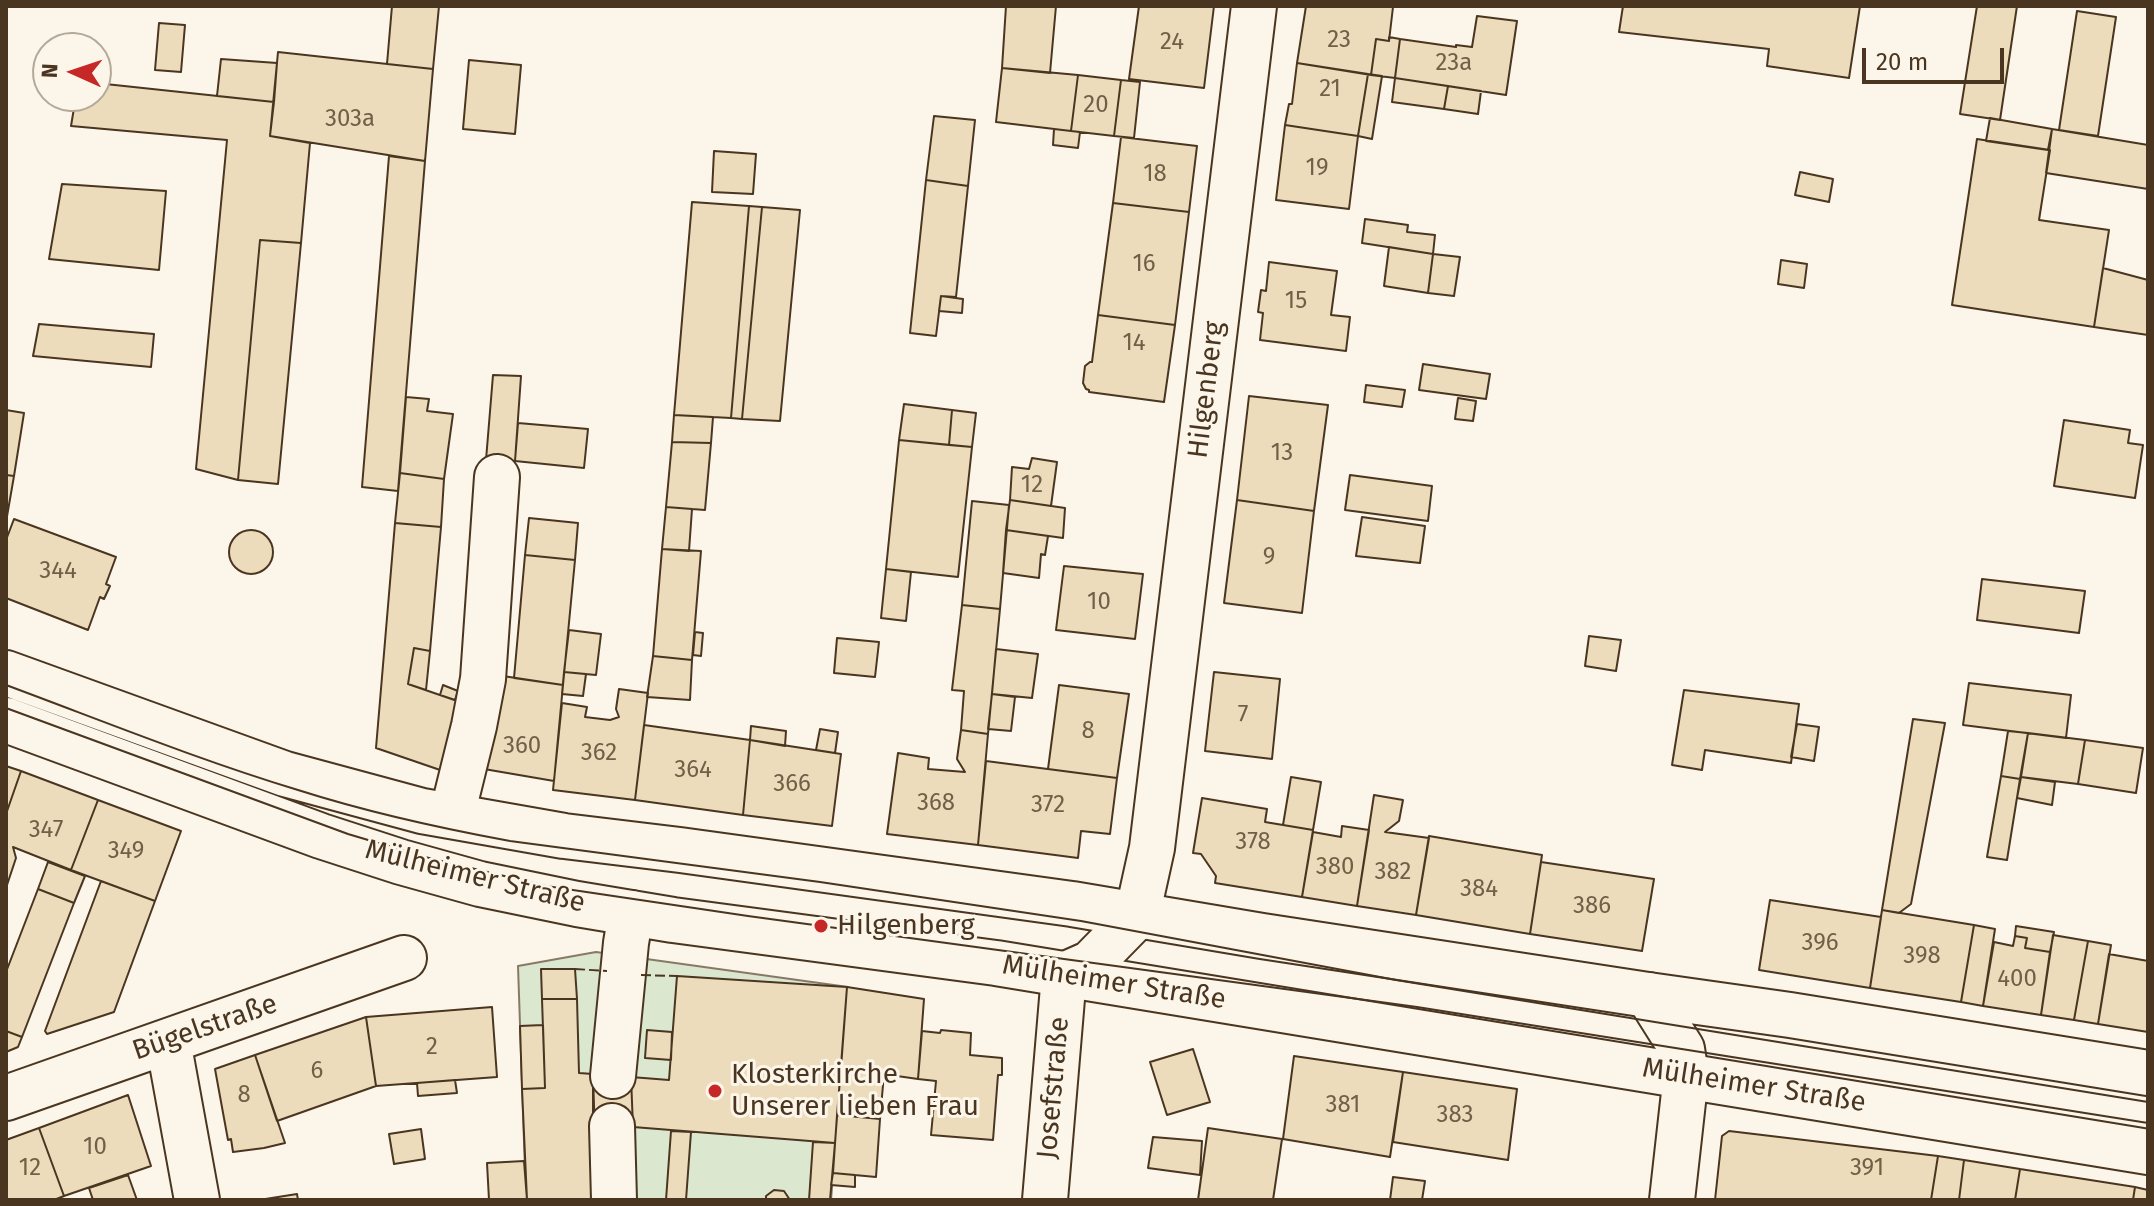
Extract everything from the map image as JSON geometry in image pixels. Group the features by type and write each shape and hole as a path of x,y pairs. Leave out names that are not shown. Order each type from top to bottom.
{"main road":[{"name":"Hilgenberg","path":"1137,916 1152,848 1254,6"},
{"path":"452,815 483,679 497,477"},
{"name":"Mülheimer Straße","path":"6,673 285,774 395,804 564,836 1072,904 2148,1073"},
{"name":"Mülheimer Straße","path":"6,720 307,831 480,884 631,913 996,963 2148,1152"},
{"path":"613,1076 631,913"},
{"path":"1064,975 1091,963 1137,916"},
{"name":"Bügelstraße","path":"6,1098 404,958"},
{"name":"Josefstraße","path":"1045,1200 1064,975"},
{"path":"1648,995 1682,1049 1686,1075 1672,1200"},
{"path":"168,1041 197,1200"},
{"path":"612,1126 614,1200"}],"green space":[{"name":"Klosterkirche Unserer lieben Frau","path":"596,952 848,987 831,1200 526,1200 518,966"}],"building":[{"path":"392,6 439,6 433,69 387,64"},
{"path":"1006,6 1056,6 1050,73 1002,68"},
{"path":"1139,6 1214,6 1204,88 1129,79"},
{"path":"1306,6 1393,7 1389,41 1376,39 1371,75 1297,63"},
{"path":"1623,6 1860,6 1849,78 1767,66 1769,49 1619,32"},
{"path":"1977,6 2017,6 2000,120 1960,114"},
{"path":"2077,11 2116,17 2098,136 2059,130"},
{"path":"1477,16 1517,21 1506,95 1395,78 1400,39 1472,47"},
{"path":"159,23 185,25 181,72 155,70"},
{"path":"1389,37 1400,39 1395,78 1371,75 1376,39 1389,41"},
{"path":"278,52 433,69 425,161 270,136"},
{"path":"221,59 277,63 274,102 217,96"},
{"path":"469,60 521,65 515,134 463,129"},
{"path":"1297,63 1368,74 1358,136 1285,125 1289,104 1292,104"},
{"path":"1002,68 1078,75 1071,131 996,122"},
{"path":"1368,74 1382,76 1372,139 1358,136"},
{"path":"1078,75 1121,80 1114,136 1071,131"},
{"path":"1395,78 1448,86 1444,109 1392,102"},
{"path":"1121,80 1140,82 1134,138 1114,136"},
{"path":"112,85 274,102 270,136 310,143 301,243 260,240 238,480 196,469 227,140 71,126 73,112 112,112"},
{"path":"1448,86 1481,91 1478,114 1444,109"},
{"path":"934,116 975,120 968,186 926,180"},
{"path":"1990,118 2052,129 2048,150 1986,141"},
{"path":"1285,125 1358,136 1349,209 1276,200"},
{"path":"1054,129 1080,132 1078,148 1053,145"},
{"path":"2052,129 2148,145 2148,189 2046,173"},
{"path":"1121,137 1197,146 1189,212 1113,203"},
{"path":"1977,139 2050,150 2039,220 2109,230 2094,327 1952,305"},
{"path":"714,151 756,154 753,194 712,192"},
{"path":"389,156 425,161 398,491 362,487"},
{"path":"1800,172 1833,179 1829,202 1795,195"},
{"path":"926,180 968,186 956,297 941,296 936,336 910,333"},
{"path":"62,184 166,191 159,270 49,259"},
{"path":"692,202 749,206 731,418 674,415"},
{"path":"1113,203 1189,212 1175,325 1098,315"},
{"path":"749,206 762,207 742,419 731,418"},
{"path":"762,207 800,210 780,421 742,419"},
{"path":"1365,219 1408,225 1407,232 1435,235 1433,254 1362,243"},
{"path":"260,240 301,243 278,484 238,480"},
{"path":"1389,247 1433,254 1428,293 1384,286"},
{"path":"1433,254 1460,257 1454,296 1428,293"},
{"path":"1781,260 1807,264 1804,288 1778,284"},
{"path":"1269,262 1337,271 1331,315 1350,317 1346,351 1260,340 1263,313 1258,312 1261,290 1266,291"},
{"path":"2103,268 2148,280 2148,335 2094,327"},
{"path":"941,296 963,299 962,313 939,311"},
{"path":"1098,315 1175,325 1164,402 1089,392 1086,389 1083,383 1085,366 1092,362"},
{"path":"39,324 154,334 151,367 33,356"},
{"path":"1423,364 1490,374 1486,399 1419,390"},
{"path":"493,375 521,376 515,461 486,460"},
{"path":"1366,385 1405,390 1402,407 1364,402"},
{"path":"1249,396 1328,405 1314,511 1237,500"},
{"path":"406,397 429,399 427,411 453,414 444,479 400,473"},
{"path":"1458,398 1476,401 1473,421 1455,419"},
{"path":"904,404 952,410 949,445 899,440"},
{"path":"6,410 24,413 14,476 6,475"},
{"path":"952,410 976,413 972,447 949,445"},
{"path":"674,415 713,417 711,443 672,442"},
{"path":"2064,420 2130,430 2128,443 2143,445 2135,498 2054,486"},
{"path":"518,423 588,429 584,468 515,461"},
{"path":"899,440 972,447 958,577 886,569"},
{"path":"672,442 711,443 705,510 666,507"},
{"path":"1032,458 1057,462 1051,506 1010,500 1012,467 1029,469"},
{"path":"400,473 444,479 441,527 395,523"},
{"path":"6,475 14,476 6,522"},
{"path":"1350,475 1432,486 1428,521 1345,510"},
{"path":"1010,500 1065,508 1063,538 1006,530"},
{"path":"1237,500 1314,511 1302,613 1224,603"},
{"path":"972,501 1009,505 1000,609 962,605"},
{"path":"666,507 692,509 689,551 662,549"},
{"path":"1362,517 1425,526 1420,563 1356,556"},
{"path":"529,518 578,523 575,560 525,555"},
{"path":"14,519 116,557 106,584 110,586 104,599 100,597 88,630 6,598 6,540"},
{"path":"395,523 441,527 430,651 414,648 408,684 466,704 443,771 376,748"},
{"path":"251,530 266,537 273,552 266,567 251,574 236,567 229,552 236,537"},
{"path":"1006,530 1048,536 1045,555 1041,554 1039,578 1003,573"},
{"path":"662,549 701,551 692,660 653,656"},
{"path":"525,555 575,560 563,685 514,678"},
{"path":"1064,566 1143,574 1135,639 1056,630"},
{"path":"886,569 911,572 906,621 881,618"},
{"path":"1982,579 2085,591 2079,633 1977,620"},
{"path":"962,605 1000,609 988,734 961,730 964,691 952,690"},
{"path":"569,630 601,634 596,675 564,672"},
{"path":"695,632 703,633 701,656 693,655"},
{"path":"1589,636 1621,640 1616,671 1585,666"},
{"path":"837,638 879,642 875,677 834,673"},
{"path":"414,648 430,651 426,690 408,684"},
{"path":"996,649 1038,654 1032,698 992,694"},
{"path":"653,656 692,660 690,700 647,697"},
{"path":"564,672 586,674 583,696 562,694"},
{"path":"1214,672 1280,679 1272,759 1205,751"},
{"path":"496,675 563,685 554,781 484,769"},
{"path":"1969,683 2071,695 2066,738 1963,725"},
{"path":"443,685 458,691 455,700 440,695"},
{"path":"1059,685 1129,694 1117,778 1048,769"},
{"path":"619,689 648,693 635,800 553,790 562,703 587,707 585,717 610,720 619,717 616,709"},
{"path":"1684,690 1799,704 1791,763 1705,750 1702,770 1672,765"},
{"path":"992,694 1015,697 1011,731 988,729"},
{"path":"1913,719 1945,723 1911,904 1899,913 1882,910"},
{"path":"1797,724 1819,727 1814,761 1791,757"},
{"path":"644,725 750,740 743,815 635,800"},
{"path":"751,726 786,731 785,746 750,740"},
{"path":"820,729 838,732 835,753 816,750"},
{"path":"961,730 988,734 978,845 887,834 898,753 929,758 928,769 965,772 957,759"},
{"path":"2008,731 2028,733 2020,779 2001,776"},
{"path":"2028,733 2085,740 2078,784 2021,777"},
{"path":"750,740 841,754 832,826 743,815"},
{"path":"2085,740 2143,748 2136,793 2078,784"},
{"path":"986,761 1117,778 1110,834 1081,831 1078,858 978,845"},
{"path":"6,766 21,771 6,814"},
{"path":"21,771 98,800 71,870 13,847 16,858 6,888 6,814"},
{"path":"2001,776 2020,779 2007,860 1987,857"},
{"path":"1291,777 1321,782 1313,830 1283,825"},
{"path":"2021,777 2055,782 2052,805 2017,798"},
{"path":"1374,795 1403,800 1399,821 1385,832 1429,838 1416,915 1357,906"},
{"path":"1202,798 1267,809 1265,822 1313,830 1302,897 1215,883 1216,876 1201,854 1193,853"},
{"path":"98,800 181,831 155,901 71,870"},
{"path":"1342,826 1369,830 1357,906 1302,897 1313,832 1341,837"},
{"path":"1429,836 1542,855 1530,934 1416,915"},
{"path":"48,862 85,876 74,903 38,889"},
{"path":"1541,862 1654,879 1642,951 1530,934"},
{"path":"101,881 155,901 114,1012 47,1034 45,1031"},
{"path":"38,889 74,903 22,1037 6,1031 6,972"},
{"path":"1770,900 1881,917 1870,988 1759,970"},
{"path":"1882,910 1974,925 1961,1002 1870,988"},
{"path":"1974,925 1995,929 1983,1006 1961,1002"},
{"path":"2016,926 2054,932 2050,952 2025,948 2027,938 2015,936"},
{"path":"2053,935 2088,941 2074,1020 2041,1015"},
{"path":"2015,936 2027,938 2025,948 2050,952 2041,1015 1983,1006 1994,942 2013,946"},
{"path":"2088,941 2111,945 2098,1024 2074,1020"},
{"path":"2109,954 2148,961 2148,1032 2098,1024"},
{"path":"541,969 575,969 577,999 542,999"},
{"path":"677,976 847,987 835,1143 633,1127 631,1077 669,1080"},
{"path":"847,987 924,999 918,1079 841,1068"},
{"path":"542,999 577,999 579,1073 593,1074 597,1200 527,1200 522,1089 545,1088"},
{"path":"492,1007 497,1077 376,1086 366,1017"},
{"path":"366,1017 376,1086 277,1121 255,1055"},
{"path":"543,1025 545,1088 522,1089 520,1026"},
{"path":"647,1030 672,1032 671,1060 645,1058"},
{"path":"941,1030 971,1033 970,1055 1002,1058 993,1140 931,1135 936,1081 918,1079 922,1031 940,1033"},
{"path":"6,1031 22,1037 18,1047 6,1052"},
{"path":"1193,1049 1210,1102 1167,1115 1150,1062"},
{"path":"255,1055 285,1143 233,1152 215,1069"},
{"path":"1294,1056 1403,1072 1390,1157 1283,1139"},
{"path":"841,1068 884,1074 880,1119 837,1115"},
{"path":"1403,1072 1517,1089 1508,1160 1393,1142"},
{"path":"593,1074 631,1077 633,1127 593,1125"},
{"path":"455,1080 457,1093 418,1096 417,1083"},
{"path":"128,1095 151,1166 64,1196 39,1128"},
{"path":"837,1115 880,1119 876,1177 833,1173"},
{"path":"39,1128 64,1196 54,1200 6,1200 6,1140"},
{"path":"1208,1128 1282,1139 1273,1200 1198,1200"},
{"path":"421,1129 425,1159 394,1164 389,1134"},
{"path":"671,1131 691,1132 686,1200 666,1200"},
{"path":"1729,1131 1938,1156 1931,1200 1715,1200 1722,1136"},
{"path":"1153,1137 1202,1141 1200,1175 1148,1168"},
{"path":"813,1142 835,1143 830,1200 809,1200"},
{"path":"1938,1156 1964,1160 1959,1200 1931,1200"},
{"path":"1964,1160 2020,1169 2015,1200 1959,1200"},
{"path":"524,1161 527,1200 489,1200 487,1163"},
{"path":"2020,1169 2135,1187 2133,1200 2015,1200"},
{"path":"833,1173 855,1175 855,1187 831,1185"},
{"path":"128,1175 137,1200 93,1200 89,1188"},
{"path":"1393,1177 1425,1181 1422,1200 1390,1200"},
{"path":"2135,1187 2148,1190 2148,1200 2133,1200"},
{"path":"774,1190 784,1191 790,1200 766,1200 766,1196"},
{"path":"297,1194 298,1200 259,1200"}],"tram line":[{"path":"6,685 151,740 324,798 483,836 1081,921 1396,980 2148,1102"},
{"path":"6,708 348,834 425,857 546,886 1417,1007 2148,1123"}],"fence":[{"path":"575,969 607,971"},
{"path":"641,975 677,976"}],"place":[{"name":"Hilgenberg","path":"821,926"},
{"name":"Klosterkirche Unserer lieben Frau","path":"715,1091"}]}
